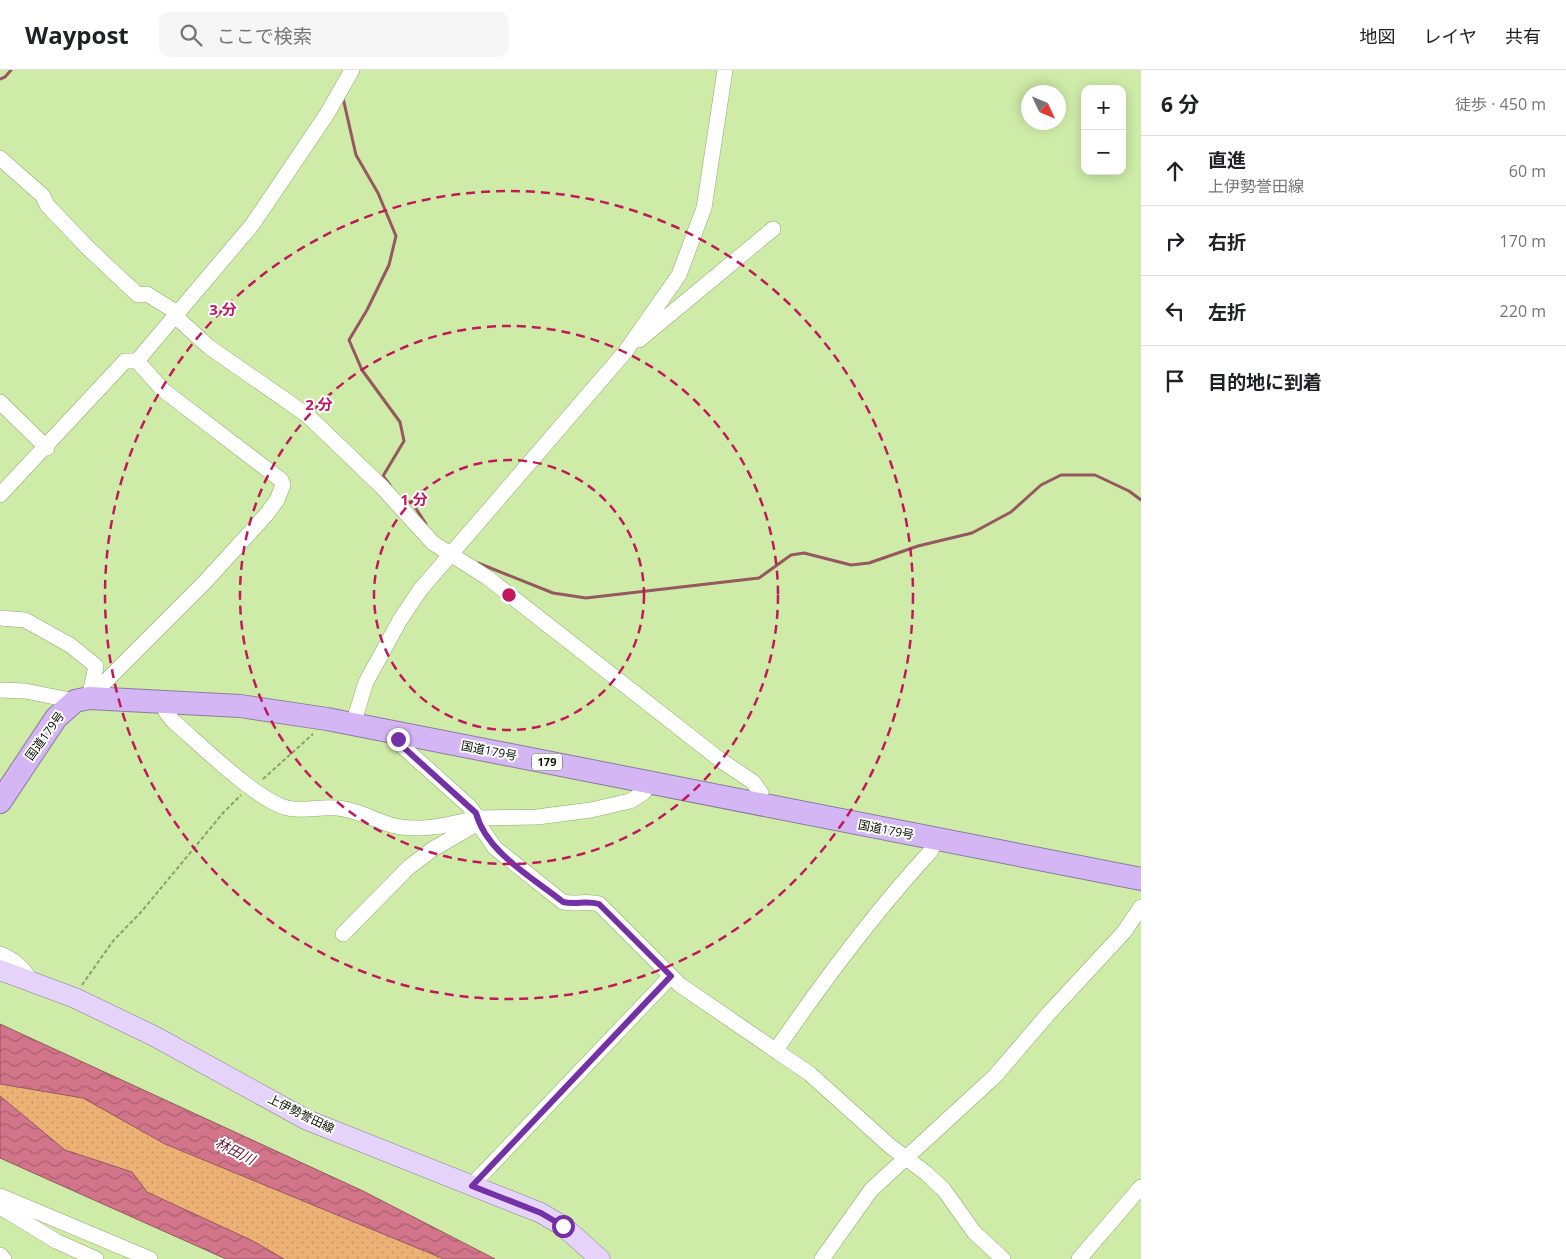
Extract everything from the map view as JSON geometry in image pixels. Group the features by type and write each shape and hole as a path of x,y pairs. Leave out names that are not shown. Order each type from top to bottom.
{"highway":[{"name":"国道179号","path":"0,802 56,718 82,700 164,701 240,706 353,724 1141,879"}],"main road":[{"name":"上伊勢誉田線","path":"0,970 74,998 154,1036 307,1120 541,1213 563,1226 590,1255"}],"street":[{"path":"137,361 252,225 327,114 352,70"},
{"path":"353,724 366,682 383,648 420,590 625,352 679,275 704,208 725,70"},
{"path":"0,158 43,196 47,205 67,226 138,295 147,294 175,314 209,347 307,415 382,486 433,542 452,551 704,747 753,782 761,792 759,805"},
{"path":"625,352 773,229"},
{"path":"679,275 699,290"},
{"path":"0,496 47,448 125,361 137,361 164,390 259,460 281,480 283,485 277,500 266,516 223,563 82,700"},
{"path":"0,402 47,448"},
{"path":"0,618 25,620 70,644 96,666 82,700"},
{"path":"0,690 25,691 82,700"},
{"path":"164,701 166,712 173,721 249,787 286,808 300,810 326,806 345,809 395,826 433,828 478,821 537,817 591,810 630,801 643,793 650,783"},
{"path":"397,733 402,746 476,813 478,821 495,848 563,902 573,904 587,901 599,904 671,976 736,1026 776,1050 810,1074 944,1190 974,1232 1003,1259"},
{"path":"343,934 408,867 432,849 478,821"},
{"path":"776,1050 826,976 857,936 930,852 937,839"},
{"path":"822,1259 871,1190 995,1076 1048,1013 1124,932 1141,907"},
{"path":"0,954 10,958 23,968 31,982"},
{"path":"472,1186 671,976"},
{"path":"1079,1259 1141,1187"},
{"path":"0,1196 150,1259"},
{"path":"0,1207 56,1241 96,1259"},
{"path":"0,1255 4,1259"}],"path":[{"path":"74,998 113,941 142,911 223,814 249,787 262,780 303,746 326,719"}],"shaded area":[{"path":"0,1084 83,1098 165,1144 444,1259 284,1259 253,1241 147,1192 132,1172 65,1150 0,1096"}],"water":[{"name":"林田川","path":"0,1024 363,1191 495,1259 444,1259 165,1144 83,1098 0,1084"},
{"path":"0,1096 65,1150 132,1172 147,1192 253,1241 284,1259 226,1259 0,1158"}],"waterway":[{"path":"0,79 5,77 11,70"},
{"path":"343,98 356,155 378,193 396,236 389,265 367,310 349,340 362,370 400,422 404,441 383,476 390,485"},
{"path":"478,563 553,593 586,598 759,578 791,555 804,553 851,565 869,563 918,546 972,533 1011,512 1041,485 1061,475 1095,475 1129,491 1141,500"},
{"path":"400,497 413,504 426,524"}],"route":[{"path":"398,739 402,746 476,813 478,823 495,848 563,902 573,904 587,901 599,904 671,976 472,1186 541,1213 563,1226"}]}
